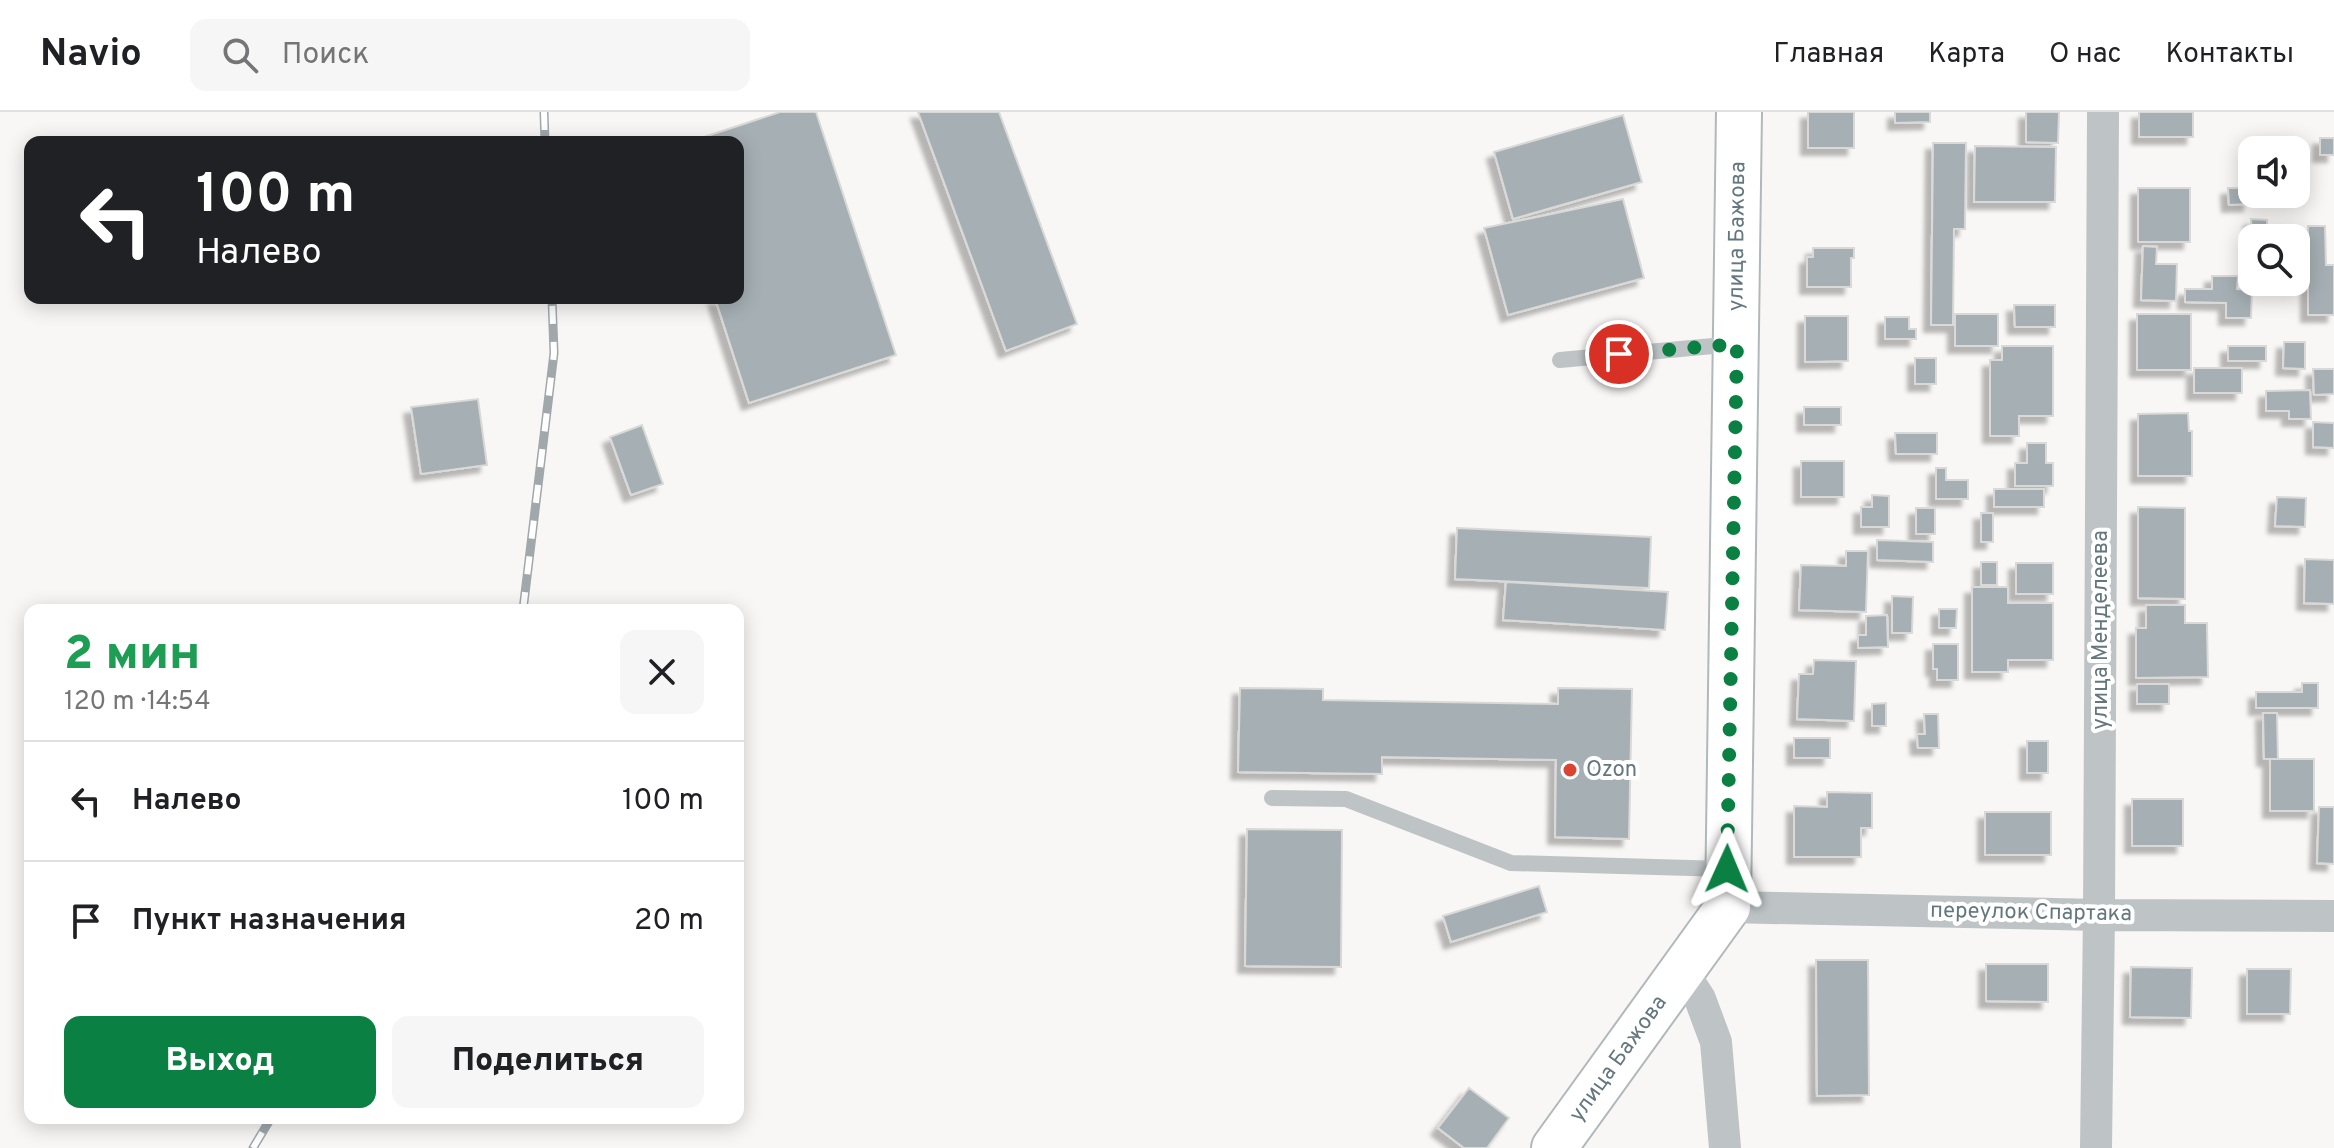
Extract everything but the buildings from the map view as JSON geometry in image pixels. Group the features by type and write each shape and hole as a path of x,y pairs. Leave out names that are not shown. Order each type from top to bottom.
{"main road":[{"name":"улица Бажова","path":"1554,1148 1682,971 1727,888 1739,112"}],"street":[{"name":"улица Менделеева","path":"2096,1148 2103,112"},
{"name":"переулок Спартака","path":"1727,888 2099,915 2334,916"},
{"name":"улица Бажова","path":"1682,971 1700,999 1716,1042 1725,1148"}],"lane":[{"path":"1560,360 1737,344"},
{"path":"1272,798 1346,799 1511,863 1727,888"}],"railway":[{"path":"544,112 545,136"},
{"path":"524,604 554,353 552,304"},
{"path":"253,1148 267,1124"}],"place":[{"name":"Ozon","path":"1570,770"}],"route":[{"path":"1619,354 1737,344 1727,869"}]}
